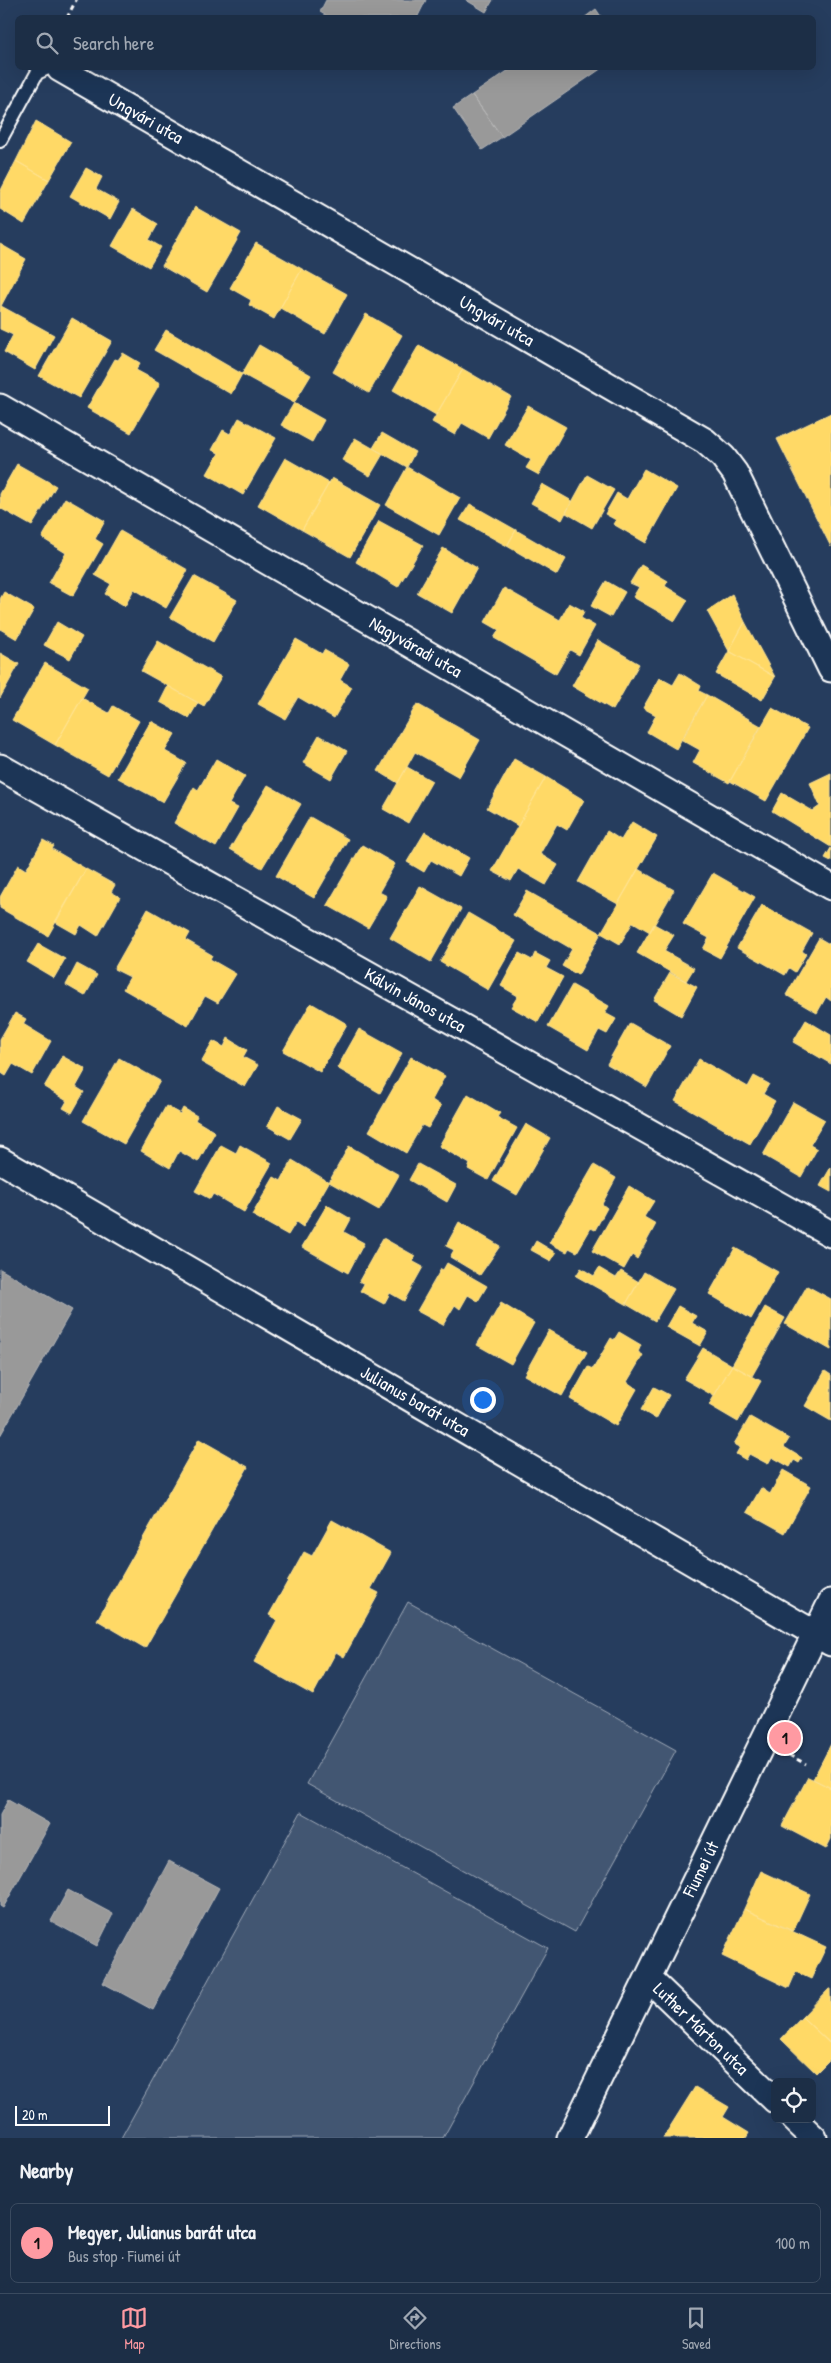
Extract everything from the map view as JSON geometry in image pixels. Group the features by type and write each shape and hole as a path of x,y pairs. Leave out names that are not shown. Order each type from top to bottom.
{"street":[{"name":"Ungvári utca","path":"56,70 705,441 723,457 735,473 831,669"},
{"name":"Nagyváradi utca","path":"0,406 831,886"},
{"name":"Kálvin János utca","path":"0,767 831,1234"},
{"name":"Julianus barát utca","path":"0,1160 823,1638"},
{"name":"Fiumei út","path":"570,2138 823,1638 831,1602"},
{"name":"Luther Márton utca","path":"649,1979 771,2096"},
{"path":"798,2123 814,2138"}],"lane":[{"path":"0,141 37,73 47,70"}],"path":[{"path":"68,15 76,0"},
{"path":"788,1755 806,1764"}],"shaded area":[{"path":"408,1602 676,1750 575,1932 307,1784"},
{"path":"301,1812 548,1948 443,2138 121,2138"}],"building: Homes":[{"path":"36,121 71,142 49,180 16,161"},
{"path":"16,161 49,180 24,224 0,209 0,192"},
{"path":"86,168 102,177 96,189 119,202 110,219 70,196"},
{"path":"195,207 241,233 207,292 162,266"},
{"path":"133,209 158,224 149,240 161,247 149,267 112,246"},
{"path":"256,243 302,269 274,319 249,305 251,300 230,288"},
{"path":"0,244 26,259 1,306 54,335 35,370 4,352 13,335 0,329"},
{"path":"302,269 347,294 325,334 280,308"},
{"path":"366,314 402,335 369,393 333,372"},
{"path":"72,318 112,341 79,398 39,376"},
{"path":"166,330 242,374 231,394 154,350"},
{"path":"259,345 311,375 294,403 242,374"},
{"path":"419,345 463,369 436,415 393,390"},
{"path":"123,353 140,363 136,370 160,383 131,433 87,408 115,359 118,360"},
{"path":"463,369 511,397 488,438 462,423 455,435 432,422"},
{"path":"294,403 324,420 312,442 281,425"},
{"path":"528,406 566,427 539,475 526,468 531,460 505,445"},
{"path":"831,413 831,547 777,439"},
{"path":"239,418 276,438 243,495 207,474 219,453 212,450 223,430 230,434"},
{"path":"382,433 415,452 407,467 373,448"},
{"path":"355,438 383,454 370,476 342,460"},
{"path":"285,458 329,483 302,530 258,505"},
{"path":"17,464 56,486 32,526 0,508 0,494"},
{"path":"407,467 460,498 439,535 386,505"},
{"path":"644,469 677,488 646,543 613,524 616,520 605,514 617,493 627,499"},
{"path":"587,475 614,490 592,528 566,513"},
{"path":"332,478 380,505 350,557 302,530"},
{"path":"542,484 572,501 562,520 531,503"},
{"path":"65,498 105,521 95,539 103,544 73,596 49,583 66,553 42,538"},
{"path":"470,504 516,530 507,546 460,520"},
{"path":"379,521 423,545 398,587 356,562"},
{"path":"516,530 566,559 557,575 507,546"},
{"path":"120,531 188,570 166,608 134,589 125,606 105,594 111,584 95,575"},
{"path":"443,548 477,568 452,613 417,593"},
{"path":"641,565 668,581 665,586 688,600 675,621 633,597 639,587 630,583"},
{"path":"194,576 237,600 213,642 170,617"},
{"path":"606,581 625,592 611,617 591,606"},
{"path":"504,588 560,620 569,603 584,611 581,618 595,626 579,655 570,650 556,674 494,638 499,630 485,622"},
{"path":"4,592 34,609 17,639 0,629 0,599"},
{"path":"732,594 745,622 729,651 707,611"},
{"path":"57,622 82,637 70,659 44,645"},
{"path":"745,622 775,677 729,651"},
{"path":"296,639 322,654 324,650 349,664 340,680 352,687 334,718 298,697 285,719 258,704"},
{"path":"598,640 639,664 613,710 572,686"},
{"path":"158,641 221,677 204,706 141,671"},
{"path":"729,651 775,677 762,700 716,674"},
{"path":"0,653 19,664 0,698"},
{"path":"45,663 88,688 55,745 12,720"},
{"path":"680,673 701,686 699,691 707,695 676,749 647,732 656,715 643,708 660,678 673,685"},
{"path":"168,686 198,703 189,718 160,702"},
{"path":"707,695 761,726 729,783 693,763 700,750 682,740"},
{"path":"82,698 109,713 113,706 139,721 108,775 55,745"},
{"path":"417,704 480,740 459,777 415,752 398,783 378,771"},
{"path":"772,708 808,728 766,801 730,781"},
{"path":"151,721 175,734 165,751 186,763 163,802 118,778"},
{"path":"319,735 347,751 331,779 303,763"},
{"path":"216,759 245,776 229,804 238,808 216,847 174,823 194,787 198,790"},
{"path":"514,759 546,777 518,826 487,808"},
{"path":"407,767 432,781 408,823 383,809"},
{"path":"831,773 831,847 772,811 782,793 813,811 820,806 810,783"},
{"path":"546,777 584,800 567,830 557,824 540,854 558,865 546,885 518,869 511,881 492,871"},
{"path":"268,785 301,804 262,868 230,849"},
{"path":"310,817 348,839 314,898 276,876"},
{"path":"632,822 657,837 618,904 578,882 607,831 621,840"},
{"path":"425,832 469,858 459,876 431,860 424,872 407,862"},
{"path":"43,840 54,846 52,849 86,869 48,936 0,908 0,897 18,865 26,870"},
{"path":"362,845 395,864 379,892 387,896 368,928 327,905"},
{"path":"831,848 831,861 825,858"},
{"path":"86,869 115,885 111,892 120,897 98,936 81,925 76,934 55,922"},
{"path":"638,869 674,890 650,932 633,922 620,944 601,933"},
{"path":"713,873 755,897 720,958 703,949 709,938 683,924"},
{"path":"420,886 461,909 431,962 390,938"},
{"path":"527,891 601,933 578,975 562,966 572,949 513,915"},
{"path":"762,905 812,933 802,951 806,954 795,972 789,968 785,975 737,948"},
{"path":"148,909 190,933 186,940 212,955 210,959 236,974 218,1003 205,996 188,1026 123,989 130,977 114,969"},
{"path":"468,913 516,941 488,990 440,962"},
{"path":"654,924 674,935 664,951 694,968 686,981 637,953"},
{"path":"819,938 831,945 831,1001 826,997 817,1013 786,995"},
{"path":"38,944 65,959 54,978 27,962"},
{"path":"519,953 532,960 535,953 550,961 546,968 563,977 538,1022 511,1007 518,996 501,986"},
{"path":"77,964 97,975 85,996 66,985"},
{"path":"670,973 697,987 681,1016 654,1000"},
{"path":"572,985 609,1006 605,1013 616,1019 607,1034 599,1030 588,1050 548,1027"},
{"path":"311,1003 347,1024 320,1072 283,1051"},
{"path":"15,1013 26,1019 23,1024 51,1041 32,1075 13,1064 6,1076 0,1072 0,1039"},
{"path":"806,1020 831,1035 831,1064 793,1042"},
{"path":"630,1023 670,1046 647,1087 607,1064"},
{"path":"359,1029 402,1053 380,1093 337,1068"},
{"path":"228,1038 247,1050 243,1057 258,1065 245,1087 201,1062 213,1041 224,1047"},
{"path":"62,1056 86,1069 76,1087 84,1092 72,1113 63,1108 67,1101 44,1087"},
{"path":"411,1057 445,1076 432,1100 441,1106 428,1128 422,1125 406,1153 369,1131"},
{"path":"119,1058 160,1081 124,1144 83,1121"},
{"path":"699,1059 748,1087 754,1076 769,1084 763,1094 775,1101 750,1144 675,1101"},
{"path":"468,1094 500,1113 497,1117 517,1128 488,1180 468,1169 470,1164 439,1146"},
{"path":"793,1102 825,1120 810,1145 817,1149 801,1177 763,1155"},
{"path":"166,1106 180,1114 183,1108 197,1116 195,1120 215,1132 198,1162 179,1151 170,1168 141,1151"},
{"path":"278,1106 302,1119 290,1139 267,1126"},
{"path":"526,1124 550,1138 517,1195 493,1181"},
{"path":"221,1145 236,1153 240,1145 272,1163 244,1212 213,1194 210,1199 195,1191"},
{"path":"349,1146 399,1175 379,1210 329,1182"},
{"path":"292,1160 329,1182 303,1227 296,1222 288,1235 252,1215 274,1177 281,1181"},
{"path":"418,1164 456,1185 447,1202 409,1180"},
{"path":"594,1165 616,1178 602,1204 607,1208 595,1230 591,1228 577,1252 569,1248 567,1252 549,1243"},
{"path":"831,1167 831,1192 820,1186"},
{"path":"629,1186 654,1201 644,1217 656,1224 637,1259 632,1255 624,1269 592,1251"},
{"path":"327,1205 351,1219 344,1232 364,1243 348,1273 302,1247"},
{"path":"459,1222 500,1246 480,1275 450,1257 454,1250 446,1246"},
{"path":"383,1238 415,1256 412,1261 423,1267 404,1301 390,1293 384,1304 360,1291 364,1284 359,1281"},
{"path":"536,1241 556,1253 551,1261 531,1250"},
{"path":"735,1248 778,1272 751,1319 709,1294"},
{"path":"447,1263 487,1286 478,1301 468,1295 460,1309 455,1305 443,1325 417,1311 441,1269 443,1270"},
{"path":"581,1268 594,1276 599,1268 616,1278 621,1271 639,1282 626,1304 576,1276"},
{"path":"644,1272 674,1289 655,1321 626,1304"},
{"path":"807,1286 831,1299 831,1350 785,1324"},
{"path":"501,1303 534,1323 511,1364 477,1345"},
{"path":"678,1306 696,1316 692,1323 708,1332 700,1346 666,1327"},
{"path":"765,1307 785,1318 752,1376 732,1365"},
{"path":"549,1330 587,1352 562,1396 524,1375"},
{"path":"619,1332 641,1345 638,1352 643,1355 627,1382 637,1389 616,1426 570,1399 588,1367 593,1369 611,1338 614,1340"},
{"path":"703,1348 732,1365 714,1396 684,1379"},
{"path":"732,1365 761,1381 738,1422 709,1405"},
{"path":"825,1371 831,1375 831,1421 805,1406"},
{"path":"654,1387 669,1395 656,1419 641,1410"},
{"path":"750,1417 789,1439 784,1447 802,1458 799,1463 794,1460 790,1467 772,1457 768,1464 749,1454 746,1460 736,1454 740,1447 734,1444"},
{"path":"199,1439 248,1467 145,1648 97,1620"},
{"path":"783,1470 811,1486 785,1533 747,1512 761,1488 770,1494"},
{"path":"332,1520 391,1553 371,1589 379,1593 344,1657 336,1652 313,1695 254,1662 277,1620 269,1615 304,1552 312,1556"},
{"path":"831,1744 831,1788 813,1779"},
{"path":"808,1777 831,1788 831,1839 826,1849 782,1826"},
{"path":"761,1871 810,1894 793,1931 744,1909"},
{"path":"744,1909 826,1947 811,1979 796,1972 789,1988 722,1956"},
{"path":"830,1988 831,2041 829,2043 802,2017"},
{"path":"802,2017 831,2044 831,2058 816,2073 781,2039"},
{"path":"695,2087 729,2107 723,2117 749,2133 746,2138 663,2138"}],"building: Industry":[{"path":"326,0 426,0 418,15 325,15 320,12"},
{"path":"466,0 493,0 486,12"},
{"path":"596,9 600,15 588,15"},
{"path":"509,70 599,70 502,137 472,95"},
{"path":"472,95 502,137 482,150 453,108"},
{"path":"0,1269 72,1310 0,1436"},
{"path":"8,1800 50,1824 3,1908 0,1906 0,1815"},
{"path":"169,1861 219,1888 153,2010 103,1983"},
{"path":"68,1890 113,1914 97,1946 51,1921"}],"place":[{"name":"Megyer, Julianus barát utca","path":"785,1738"}]}
